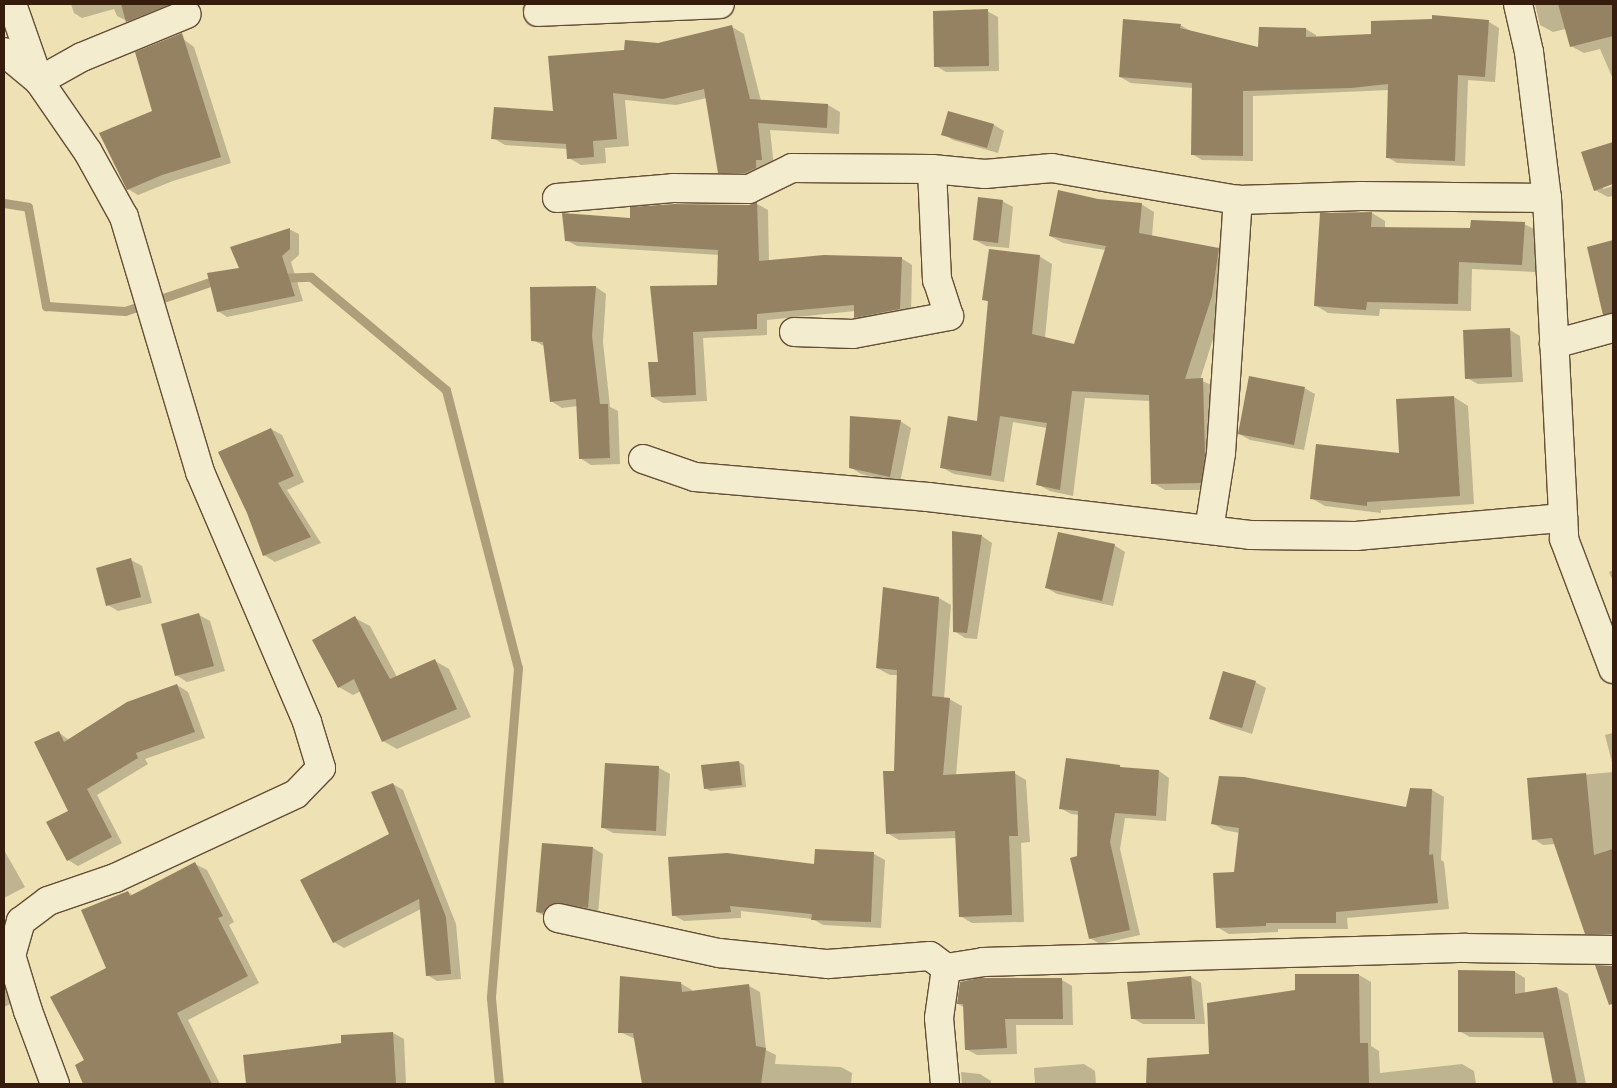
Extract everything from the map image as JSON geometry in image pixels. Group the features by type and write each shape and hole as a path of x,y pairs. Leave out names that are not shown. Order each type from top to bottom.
{"street":[{"path":"12,4 39,81 88,152 124,217 200,472 307,722 321,768 296,794 115,878 48,901 10,931 28,1011 55,1084"},
{"path":"538,12 720,4"},
{"path":"1518,4 1529,52 1547,198 1564,539 1613,667"},
{"path":"39,81 82,57 187,14"},
{"path":"4,52 39,81"},
{"path":"557,198 673,188 749,189 792,168 932,169 985,174 1052,168 1238,200 1361,196 1547,198"},
{"path":"794,332 852,334 949,316 937,280 932,169"},
{"path":"1210,530 1221,453 1238,200"},
{"path":"1554,344 1613,328"},
{"path":"644,459 695,477 928,497 1250,535 1356,536 1563,518"},
{"path":"558,918 719,953 828,964 930,956 946,968 983,962 1466,948 1613,950"},
{"path":"945,1084 939,1018 946,968"}],"building":[{"path":"121,4 171,4 126,22"},
{"path":"1558,4 1613,4 1613,36 1570,47"},
{"path":"988,9 989,66 934,67 933,11"},
{"path":"1432,15 1489,20 1485,77 1458,75 1455,161 1386,158 1388,84 1351,88 1243,91 1243,156 1191,155 1192,83 1119,77 1123,19 1181,24 1180,28 1258,47 1259,27 1306,28 1306,37 1371,34 1371,21 1432,19"},
{"path":"732,25 750,99 828,104 827,128 758,123 762,160 756,160 756,168 745,173 718,173 704,89 663,99 613,93 617,139 593,141 594,157 567,159 566,144 491,139 494,107 553,111 548,56 624,50 625,40 658,43"},
{"path":"182,33 221,157 162,175 127,190 99,133 152,111 135,52"},
{"path":"948,111 994,124 987,148 941,135"},
{"path":"1613,142 1613,184 1594,191 1581,152"},
{"path":"1058,190 1098,199 1142,203 1139,233 1219,248 1212,296 1185,379 1203,378 1205,456 1201,483 1151,484 1149,395 1072,391 1060,490 1036,485 1047,423 1000,416 991,476 940,468 948,416 977,421 988,301 982,300 989,249 1040,255 1032,334 1074,344 1106,246 1049,236"},
{"path":"978,197 1003,200 998,243 973,240"},
{"path":"757,202 759,261 824,255 902,257 900,309 854,318 854,305 757,314 757,329 693,332 696,395 651,397 648,362 658,362 650,286 717,285 718,250 565,241 562,213 630,218 630,207 674,204 749,205"},
{"path":"1372,212 1371,227 1470,228 1471,220 1525,222 1522,265 1459,262 1458,304 1367,302 1366,310 1314,306 1320,213"},
{"path":"290,228 290,249 282,256 295,296 217,312 207,273 239,268 230,247"},
{"path":"1613,240 1613,313 1603,315 1587,247"},
{"path":"596,286 592,336 600,404 608,404 610,458 579,459 576,399 550,402 543,342 531,341 530,287"},
{"path":"1510,328 1512,377 1465,379 1463,330"},
{"path":"1249,376 1305,387 1294,445 1238,434"},
{"path":"1454,396 1460,496 1367,502 1367,506 1310,499 1316,444 1399,453 1396,399"},
{"path":"850,416 901,420 890,477 849,468"},
{"path":"271,428 294,476 278,483 311,537 263,556 247,513 218,452"},
{"path":"952,531 982,535 967,633 953,632"},
{"path":"1058,532 1115,544 1102,601 1045,588"},
{"path":"131,558 141,597 106,606 96,568"},
{"path":"883,587 939,597 932,696 950,698 943,775 1015,771 1018,836 1009,836 1012,915 959,917 955,831 886,834 883,771 894,771 897,670 876,668"},
{"path":"199,613 214,666 175,676 161,624"},
{"path":"355,616 390,679 435,659 457,709 382,742 354,679 338,688 312,640"},
{"path":"1223,671 1256,681 1242,728 1209,719"},
{"path":"177,684 195,732 136,753 138,758 87,789 112,837 67,861 46,822 68,811 34,742 59,731 64,742 127,702"},
{"path":"1066,758 1120,765 1120,767 1159,770 1156,816 1115,813 1110,842 1130,930 1089,939 1070,858 1077,856 1078,811 1059,809"},
{"path":"739,761 742,785 704,789 701,765"},
{"path":"605,763 659,766 656,831 601,828"},
{"path":"1586,773 1594,855 1613,849 1613,934 1585,934 1552,838 1532,840 1527,778"},
{"path":"1219,776 1244,777 1406,807 1410,788 1432,789 1429,855 1433,854 1438,903 1336,912 1336,923 1266,923 1266,926 1216,928 1213,873 1234,872 1239,828 1211,824"},
{"path":"393,783 446,917 451,974 426,976 419,899 333,943 300,880 389,834 371,792"},
{"path":"542,843 593,847 588,908 554,903 547,907 543,913 536,912"},
{"path":"815,849 874,852 871,922 811,920 812,914 730,906 731,912 672,916 668,857 727,853 814,864"},
{"path":"195,862 223,916 218,918 248,976 177,1013 212,1084 83,1084 75,1065 84,1060 50,997 106,968 81,910 128,891 130,896"},
{"path":"1595,965 1613,966 1613,1004 1609,1005"},
{"path":"1458,970 1515,971 1515,994 1557,987 1577,1084 1553,1084 1543,1032 1458,1032"},
{"path":"1295,974 1359,974 1360,1043 1368,1043 1369,1084 1146,1084 1147,1058 1209,1054 1207,1003 1295,990"},
{"path":"620,976 681,982 682,992 749,984 756,1046 766,1048 761,1084 642,1084 633,1033 618,1033"},
{"path":"1191,976 1195,1019 1131,1019 1127,982"},
{"path":"979,978 1062,978 1063,1019 1005,1019 1007,1048 965,1050 963,1004 957,1004 960,982"},
{"path":"393,1032 396,1084 246,1084 243,1055 341,1043 341,1035"}],"waterway":[{"path":"4,203 28,207 46,306 125,311 219,279"},
{"path":"277,278 311,277 446,390 518,668 491,998 499,1084"}]}
